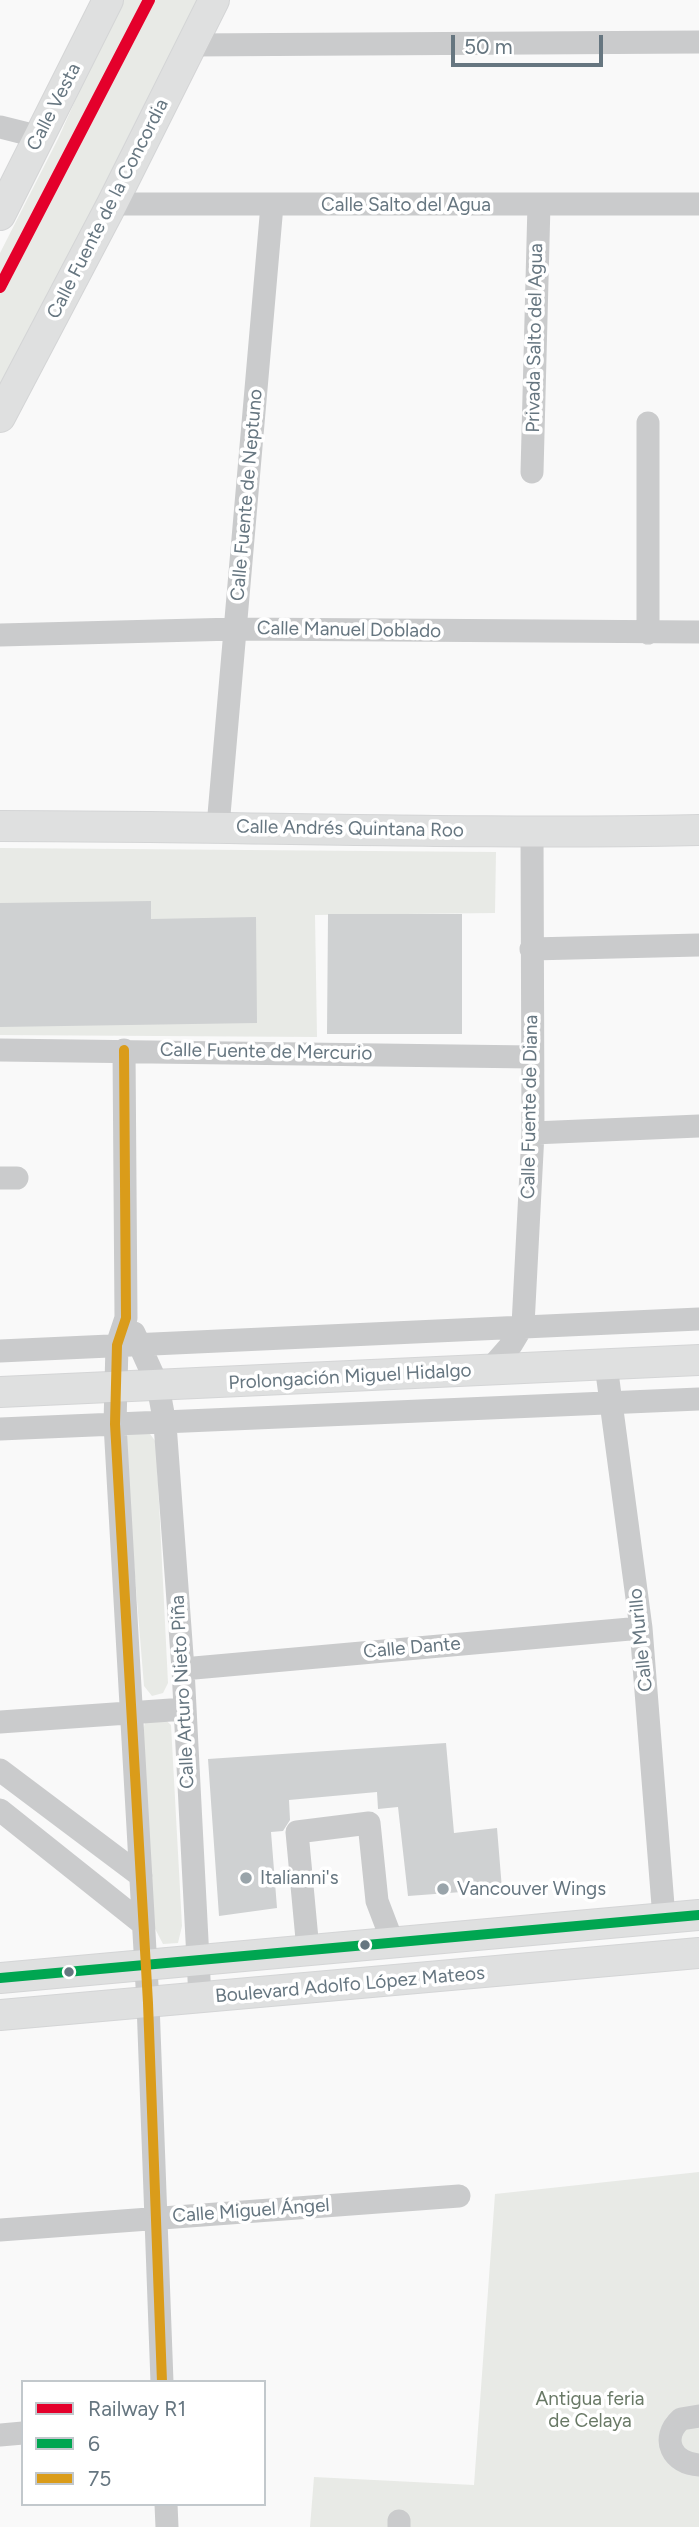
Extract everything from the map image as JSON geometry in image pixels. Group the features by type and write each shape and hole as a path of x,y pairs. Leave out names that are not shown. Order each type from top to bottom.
{"main road":[{"name":"Calle Vesta","path":"0,215 108,0"},
{"name":"Calle Fuente de la Concordia","path":"0,417 112,204 214,0"},
{"name":"Calle Andrés Quintana Roo","path":"0,826 218,826 532,833 699,830"},
{"name":"Prolongación Miguel Hidalgo","path":"0,1392 699,1360"},
{"name":"Boulevard Adolfo López Mateos","path":"0,1978 699,1915"},
{"name":"Boulevard Adolfo López Mateos","path":"0,2015 699,1953"}],"street":[{"path":"190,45 699,43"},
{"path":"0,127 40,137"},
{"name":"Calle Salto del Agua","path":"112,204 699,204"},
{"name":"Privada Salto del Agua","path":"532,472 539,204"},
{"name":"Calle Fuente de Neptuno","path":"218,826 272,205"},
{"path":"648,423 648,633"},
{"name":"Calle Manuel Doblado","path":"0,635 236,629 699,632"},
{"name":"Calle Fuente de Diana","path":"523,1325 533,1133 532,833"},
{"path":"531,949 699,945"},
{"name":"Calle Fuente de Mercurio","path":"0,1050 532,1057"},
{"name":"Calle Arturo Nieto Piña","path":"124,1050 128,1344 158,1386 165,1424 183,1669 200,1998"},
{"path":"533,1133 699,1126"},
{"path":"0,1352 523,1325 699,1319"},
{"path":"489,1370 511,1345 523,1325"},
{"path":"128,1344 117,1386 115,1424 148,2003 162,2380"},
{"name":"Calle Murillo","path":"607,1364 641,1628 664,1917"},
{"name":"Prolongación Miguel Hidalgo","path":"0,1429 699,1399"},
{"name":"Calle Dante","path":"183,1669 641,1628"},
{"path":"0,1722 185,1709"},
{"path":"0,1770 141,1876"},
{"path":"0,1810 143,1924"},
{"path":"308,1950 297,1832 369,1823 377,1901 393,1942"},
{"name":"Calle Miguel Ángel","path":"0,2230 459,2196"},
{"path":"699,2416 681,2419 670,2432 669,2441 675,2457 682,2462 699,2465"},
{"path":"0,2435 21,2433"},
{"path":"166,2506 167,2527"}],"green space":[{"path":"120,0 208,0 0,393 0,253 58,139"},
{"path":"0,848 496,852 495,913 315,915 317,1037 0,1035"},
{"path":"140,1430 150,1434 156,1442 168,1683 163,1693 152,1696 144,1686 124,1442 129,1432"},
{"path":"160,1715 171,1725 182,1926 178,1943 163,1944 150,1919 143,1732 146,1716"},
{"name":"Antigua feria de Celaya","path":"699,2172 699,2527 310,2527 314,2477 474,2485 495,2194"}],"building":[{"path":"151,901 151,919 256,917 257,1023 0,1027 0,903"},
{"path":"328,914 462,914 462,1034 327,1034"},
{"path":"446,1743 454,1833 497,1828 502,1889 408,1896 398,1807 378,1809 377,1792 289,1800 290,1820 283,1831 271,1832 277,1908 219,1916 208,1759"}],"rail line":[{"name":"R1","path":"0,287 149,0"}],"transit line":[{"name":"75","path":"124,1050 126,1318 117,1345 115,1424 148,2003 162,2380"},
{"name":"6","path":"0,1978 699,1915"}],"place":[{"name":"Italianni's","path":"246,1878"},
{"name":"Vancouver Wings","path":"443,1889"}]}
